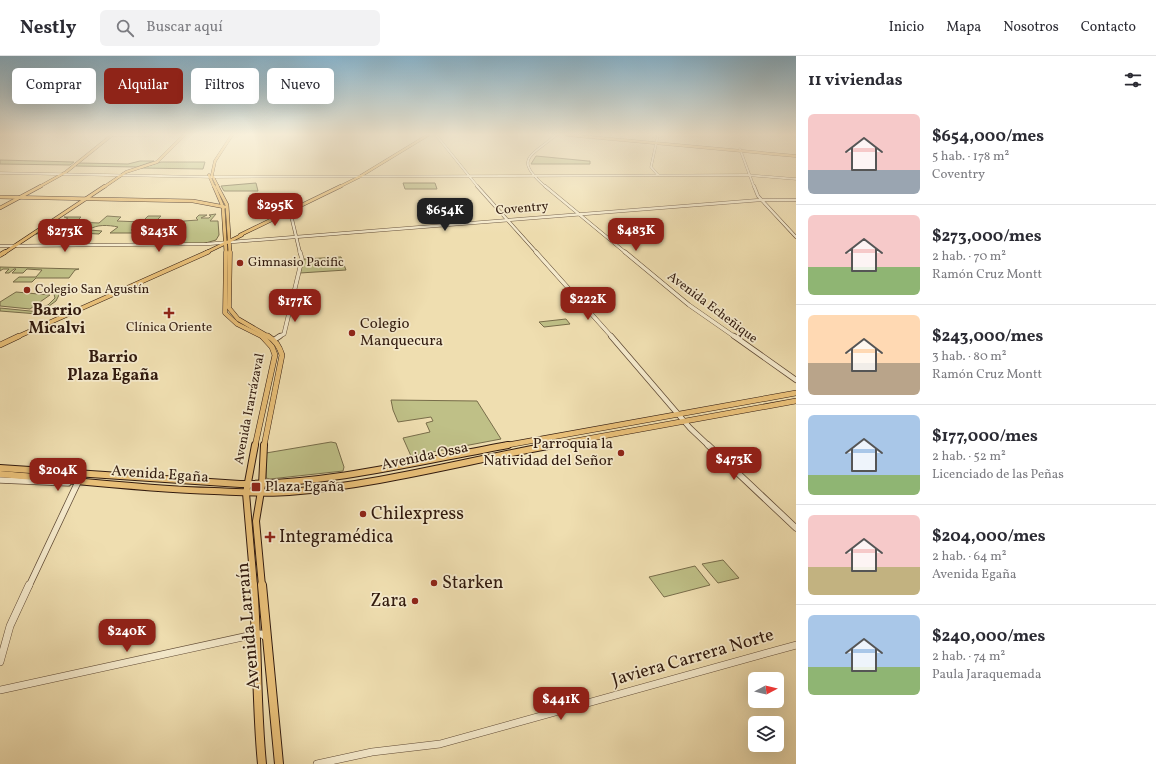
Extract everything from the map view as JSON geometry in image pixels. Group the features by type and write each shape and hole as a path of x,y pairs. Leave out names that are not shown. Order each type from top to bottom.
{"main road":[{"path":"0,208 62,174 70,168"},
{"path":"0,255 127,171 137,168"},
{"path":"212,168 211,177 224,206"},
{"path":"0,345 211,250 283,214 290,213 374,168"},
{"path":"211,177 224,197 228,241 227,307"},
{"path":"0,197 193,201 224,206"},
{"name":"Avenida Irarrázaval","path":"227,307 240,321 274,340 280,348 282,355 264,438 262,484"},
{"name":"Avenida Irarrázaval","path":"227,307 225,313 230,319 265,339 272,345 275,352 274,365 247,484"},
{"name":"Avenida Ossa","path":"247,484 262,484 348,474 796,393"},
{"name":"Avenida Ossa","path":"246,493 307,490 379,480 501,454 796,401"},
{"path":"407,475 406,467 418,462"},
{"path":"379,480 386,475 386,467"},
{"name":"Avenida Egaña","path":"0,468 247,484"},
{"path":"0,474 78,482 84,476 94,473"},
{"name":"Avenida Egaña","path":"78,482 246,493"},
{"name":"Avenida Larraín","path":"247,484 246,493 261,636 279,764"},
{"name":"Avenida Larraín","path":"262,484 257,509 256,531 261,636 258,721 262,764"}],"street":[{"path":"463,168 587,308 684,422 796,528"},
{"path":"528,168 533,176"},
{"path":"652,168 658,175"},
{"path":"747,168 756,191 769,208 796,237"},
{"path":"0,173 211,177 749,175 796,179"},
{"name":"Avenida Echeñique","path":"533,176 689,305 796,380"},
{"name":"Coventry","path":"0,246 201,244 762,199 796,200"},
{"path":"274,340 283,335 302,259 290,213"},
{"name":"Avenida Egaña","path":"0,480 58,483 78,482"},
{"path":"0,662 10,626 16,612 78,482"},
{"path":"0,690 261,636"},
{"name":"Javiera Carrera Norte","path":"317,764 372,752 447,743 796,645"}],"green space":[{"path":"143,168 203,168 203,169"},
{"path":"256,183 258,191 224,191 221,186"},
{"path":"403,183 435,183 437,189 405,189"},
{"path":"216,214 210,221 218,221 219,235 216,240 202,244 151,244 157,238 153,237 170,222 198,220 196,218 199,215 207,215 201,218 209,218 211,216 209,215"},
{"path":"107,216 121,217 117,221 142,222 148,216 161,216 157,220 170,220 164,226 136,226 131,230 145,230 142,233 110,233 118,227 103,226 95,227 89,230 102,231 99,234 61,232 68,227 65,227 63,229 36,234 53,223 61,222 68,218 64,217 81,217 76,222 99,223"},
{"path":"341,257 346,270 300,273 304,259"},
{"path":"0,267 79,269 75,270 69,278 36,278 32,282 13,282 19,277 36,277 42,270 27,269 23,273 12,273 16,269 14,269 9,273 5,273 9,269 3,269 0,271"},
{"path":"16,292 50,295 30,309 0,306 0,302"},
{"path":"47,293 60,293 56,301 38,314 0,311 0,308 40,312 42,310 35,310 48,305 55,298 54,294"},
{"path":"566,319 570,324 544,327 539,322"},
{"path":"391,400 477,401 501,439 411,456 403,438 430,432 426,423 433,421 431,417 398,422"},
{"name":"Plaza Egaña","path":"331,442 336,443 344,467 343,471 270,479 266,478 266,453"},
{"path":"723,560 739,578 718,583 702,564"},
{"path":"695,566 710,585 664,597 649,577"}],"place":[{"name":"Gimnasio Pacific","path":"240,263"},
{"name":"Colegio San Agustín","path":"27,290"},
{"name":"Clínica Oriente","path":"169,313"},
{"name":"Colegio Manquecura","path":"352,333"},
{"name":"Parroquia la Natividad del Señor","path":"621,453"},
{"name":"Plaza Egaña","path":"256,487"},
{"name":"Chilexpress","path":"363,514"},
{"name":"Integramédica","path":"270,537"},
{"name":"Starken","path":"434,583"},
{"name":"Zara","path":"415,601"}],"district":[{"name":"Barrio Micalvi","path":"57,320"},
{"name":"Barrio Plaza Egaña","path":"113,367"}]}
